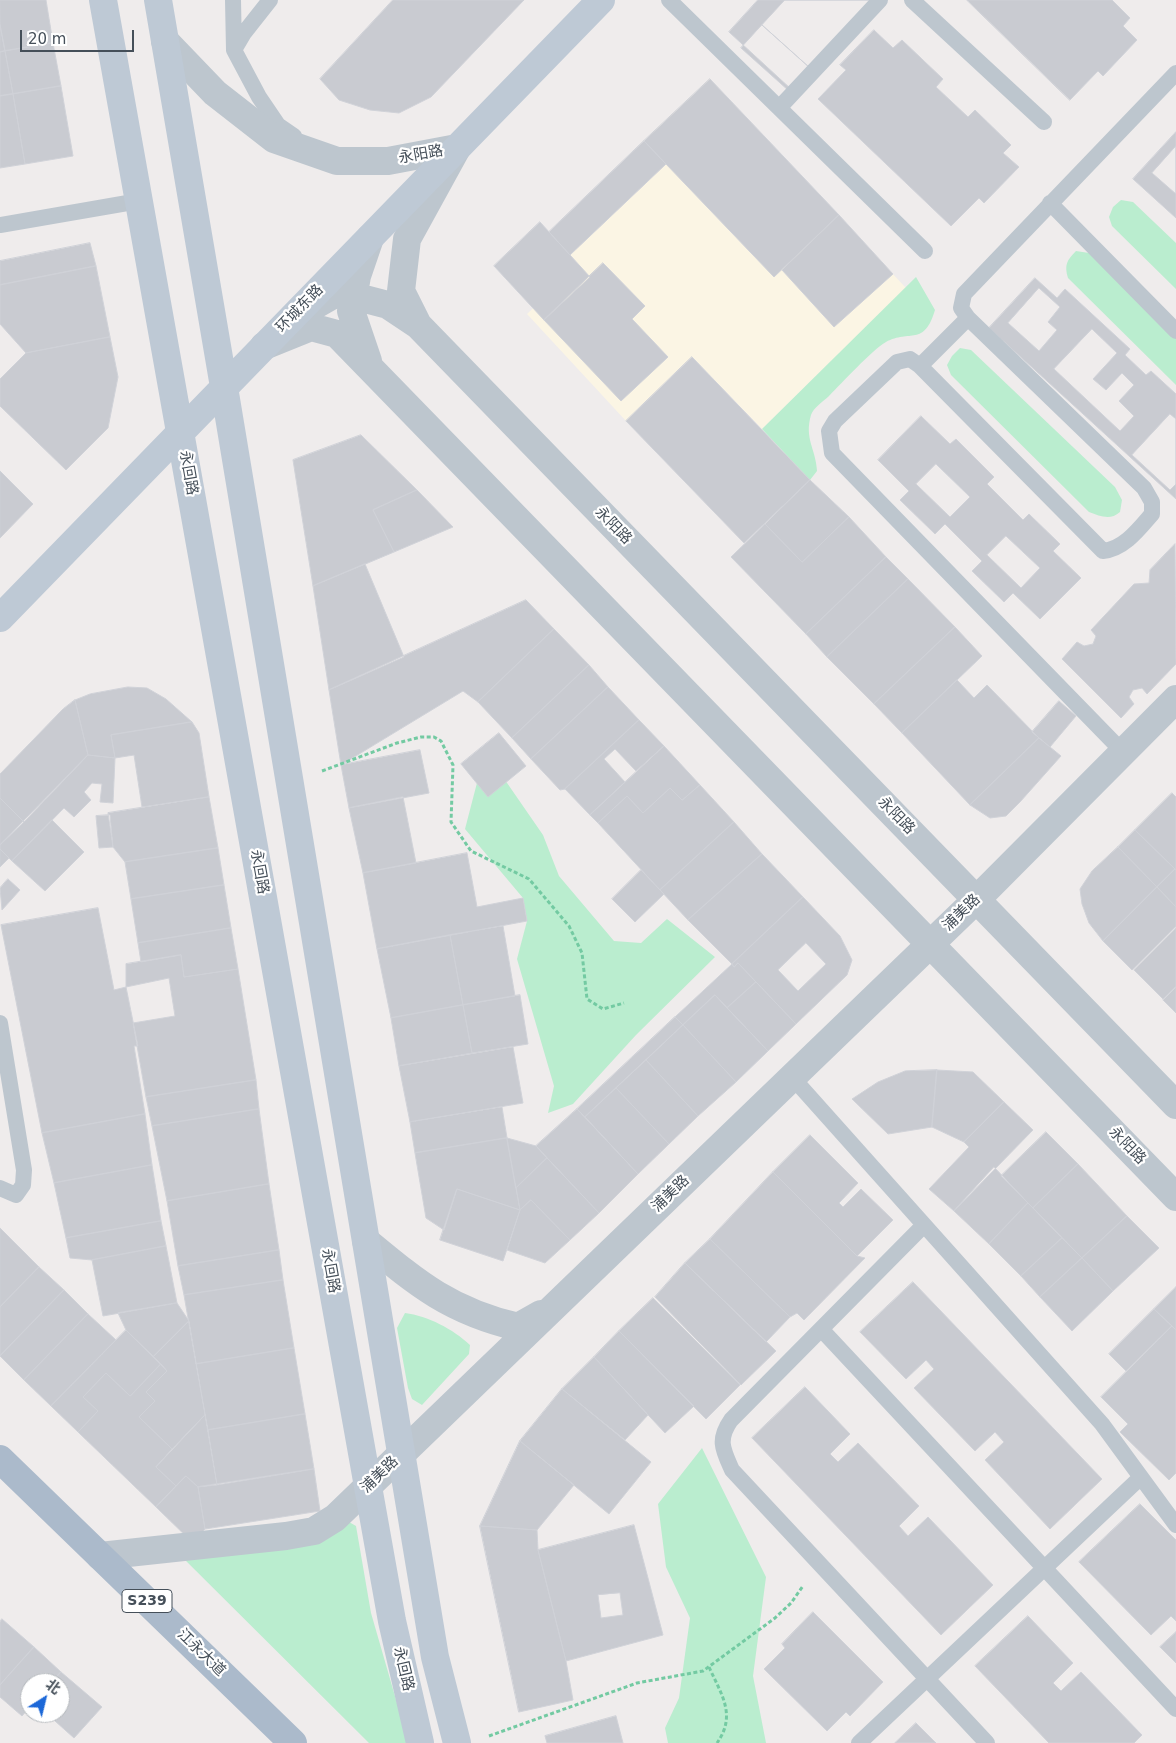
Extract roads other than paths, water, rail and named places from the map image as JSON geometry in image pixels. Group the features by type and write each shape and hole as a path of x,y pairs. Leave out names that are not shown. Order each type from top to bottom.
{"main road":[{"name":"永回路","path":"103,0 392,1621 420,1743"},
{"path":"158,0 435,1657 468,1741"},
{"name":"环城东路","path":"0,618 601,0"},
{"name":"江永大道","path":"0,1459 293,1743"}],"street":[{"name":"永阳路","path":"166,41 215,93 274,139 337,161 388,161 457,148"},
{"name":"永阳路","path":"457,148 407,239 401,291 418,325 977,898 1176,1105"},
{"path":"370,238 357,276 351,310 370,367"},
{"path":"290,320 338,292 388,305 418,325"},
{"name":"永阳路","path":"264,346 311,327 338,334 1176,1197"},
{"name":"浦美路","path":"100,1556 286,1536 314,1531 335,1518 977,898 1176,699"},
{"path":"366,1241 418,1285 456,1307 496,1322 518,1327 553,1308"}],"lane":[{"path":"233,0 234,50 259,97 278,125 309,146 337,161"},
{"path":"234,50 244,33 270,0"},
{"path":"669,0 926,251"},
{"path":"779,108 880,0"},
{"path":"912,0 1044,122"},
{"path":"1123,752 832,453 829,431 835,421 898,362 910,359 920,366 1103,551 1113,550 1131,536 1152,514 1152,502 1144,488 968,318 961,308 964,294 1176,73"},
{"path":"0,225 139,201"},
{"path":"1050,203 1176,331"},
{"path":"920,366 968,318"},
{"path":"0,1023 4,1073 24,1170 23,1185 16,1195 0,1188"},
{"path":"792,1077 1102,1424 1176,1525"},
{"path":"924,1225 731,1420 723,1431 722,1447 732,1470 987,1743"},
{"path":"821,1329 1176,1708"},
{"path":"859,1743 1141,1477"}]}
